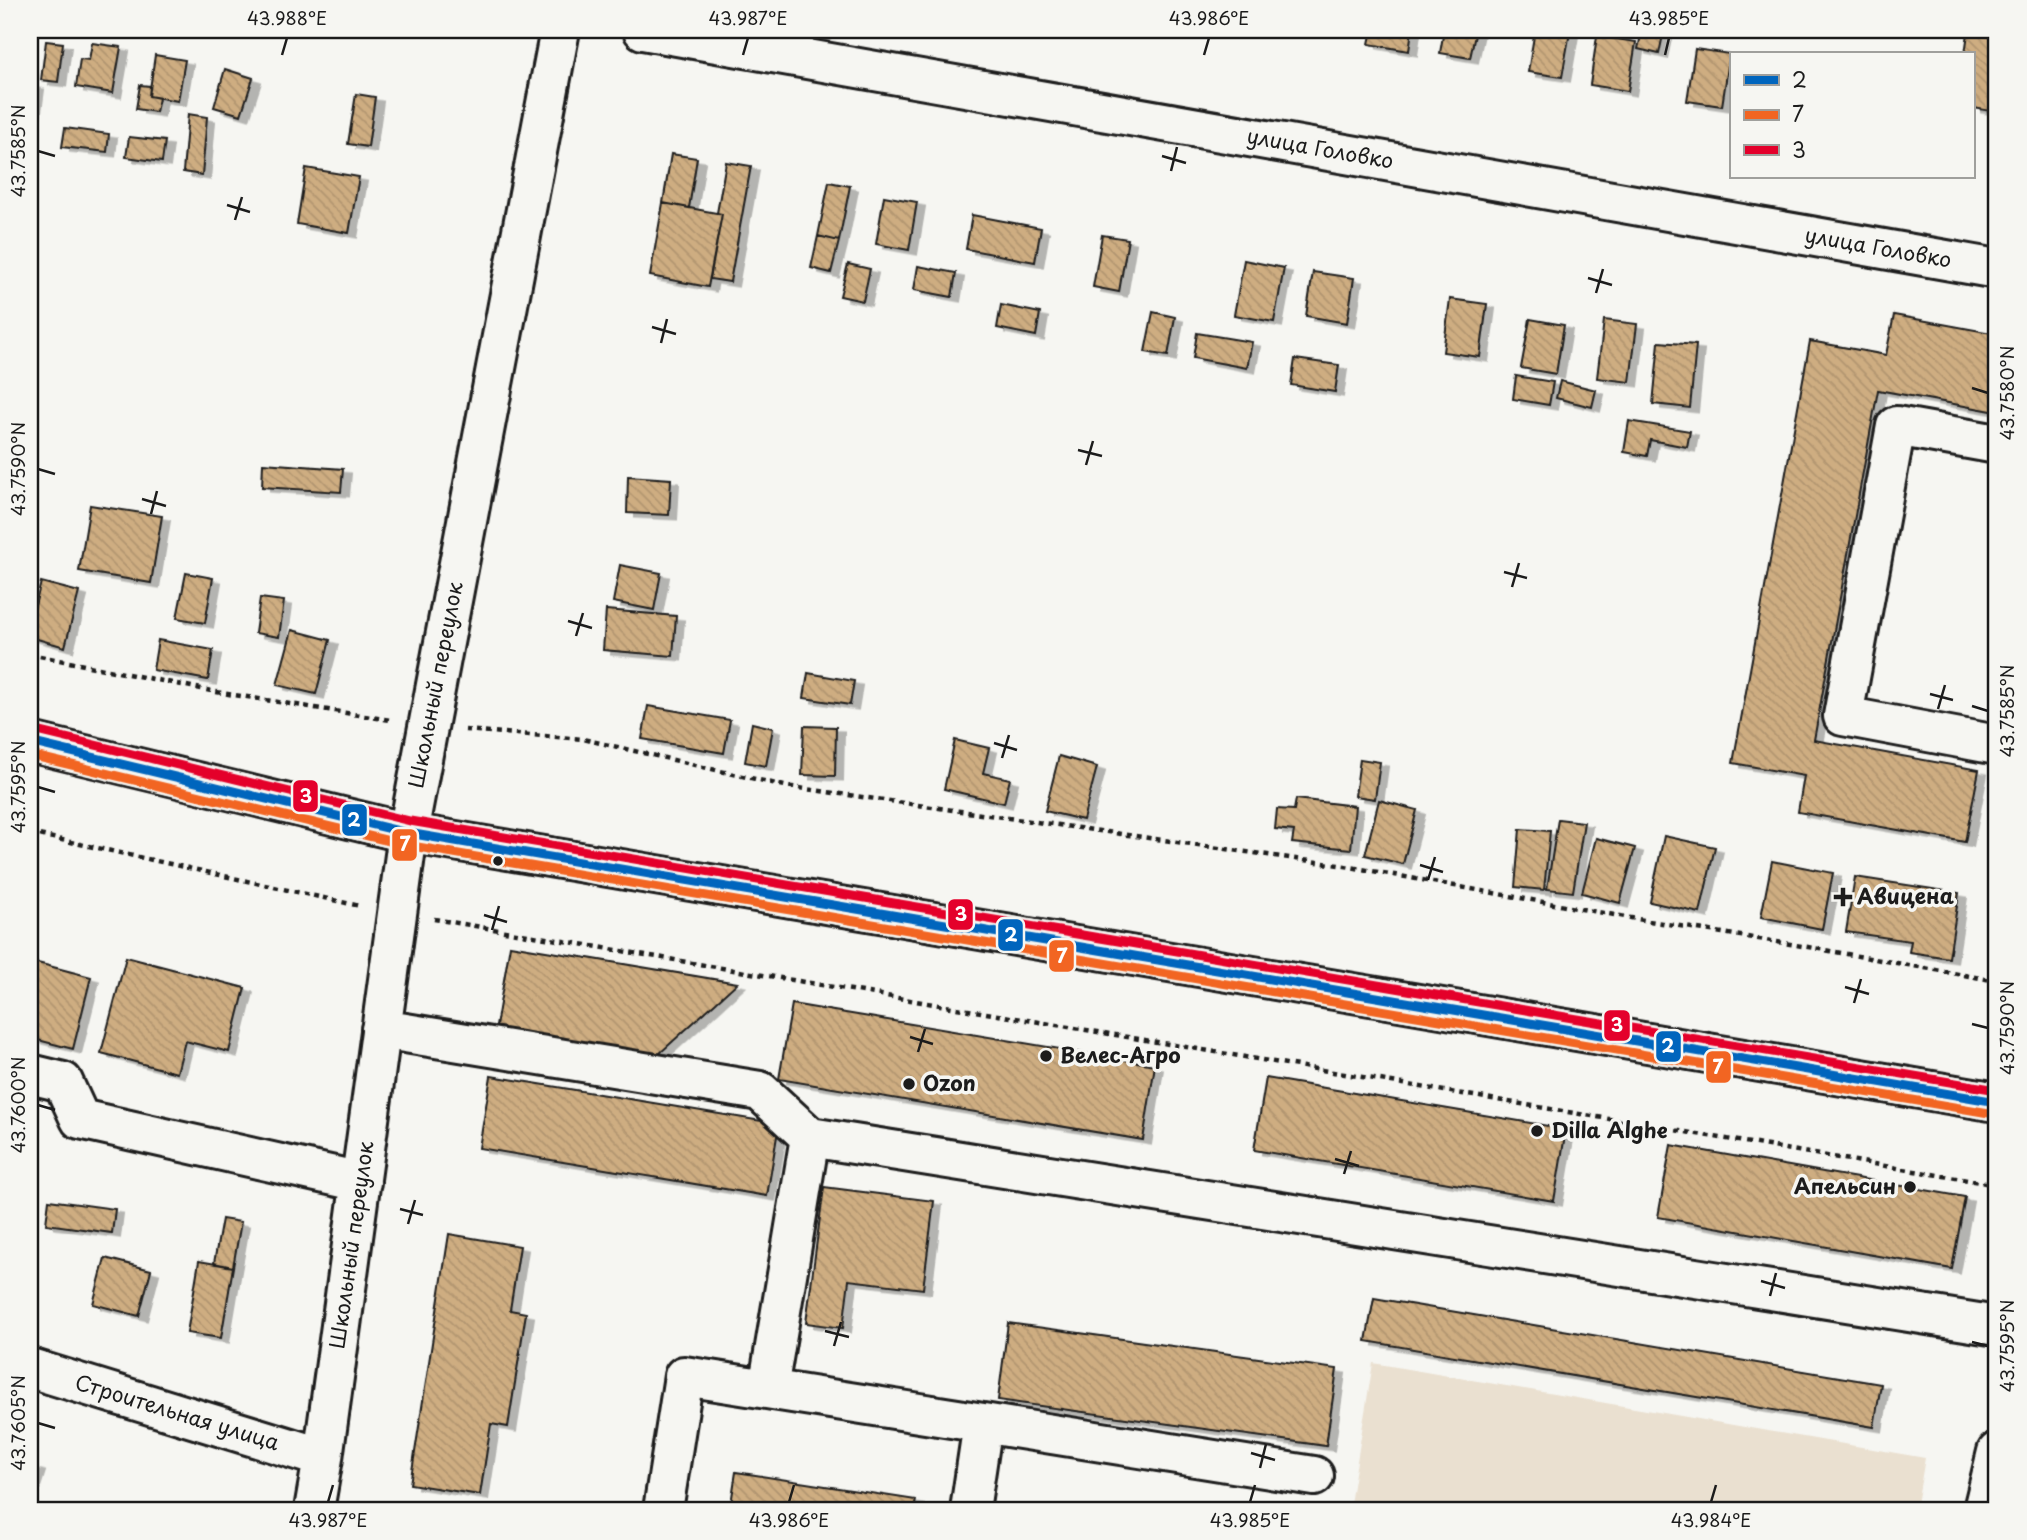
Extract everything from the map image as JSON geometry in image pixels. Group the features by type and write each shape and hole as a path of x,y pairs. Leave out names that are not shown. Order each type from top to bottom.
{"street":[{"name":"Школьный переулок","path":"314,1510 408,833 560,30"},
{"name":"улица Головко","path":"643,30 1997,269"},
{"path":"1997,444 1895,426 1843,716 1997,745"},
{"path":"30,742 408,833 1997,1102"},
{"path":"381,1029 760,1091 810,1137 1997,1326"},
{"path":"30,1074 63,1082 80,1119 360,1182"},
{"path":"768,1389 810,1137"},
{"name":"Строительная улица","path":"30,1368 323,1458"},
{"path":"663,1510 684,1376 1314,1476"},
{"path":"970,1510 983,1423"},
{"path":"1983,1510 1997,1452"}],"path":[{"path":"30,654 216,692 428,727 583,739 785,786 1345,866 1997,981"},
{"path":"30,833 352,905 1997,1185"}],"shaded area":[{"path":"1373,1363 1925,1458 1916,1510 1349,1510"}],"building":[{"path":"1372,30 1412,30 1409,51 1369,44"},
{"path":"1444,30 1476,30 1470,58 1440,53"},
{"path":"1535,30 1570,32 1562,77 1528,72"},
{"path":"1642,30 1664,30 1659,54 1638,49"},
{"path":"1968,33 1997,38 1997,112 1974,108 1974,52 1965,52"},
{"path":"1597,36 1636,42 1628,91 1590,85"},
{"path":"46,41 63,43 58,82 41,80"},
{"path":"92,43 121,47 113,93 76,87 80,59 89,60"},
{"path":"1695,49 1730,54 1722,106 1687,101"},
{"path":"155,55 185,60 178,101 149,96"},
{"path":"225,69 253,78 241,115 214,107"},
{"path":"30,84 36,85 30,130"},
{"path":"140,85 150,86 149,96 159,98 156,112 136,109"},
{"path":"356,94 375,97 368,147 348,144"},
{"path":"188,114 207,117 202,175 183,172"},
{"path":"65,128 109,134 107,152 62,147"},
{"path":"129,137 165,141 162,162 126,157"},
{"path":"671,154 697,158 689,208 663,203"},
{"path":"726,162 751,166 730,282 710,279 722,214 717,213"},
{"path":"306,168 359,177 349,233 297,224"},
{"path":"829,182 850,186 839,241 818,236"},
{"path":"884,196 917,202 909,250 876,244"},
{"path":"663,203 722,214 708,287 650,276"},
{"path":"972,215 1041,228 1035,262 966,249"},
{"path":"1102,235 1128,239 1119,292 1093,287"},
{"path":"818,236 839,241 831,273 811,268"},
{"path":"1244,260 1284,268 1274,322 1234,315"},
{"path":"848,264 870,269 863,301 840,296"},
{"path":"918,266 956,273 952,297 914,290"},
{"path":"1313,272 1354,278 1347,323 1306,316"},
{"path":"1450,299 1487,304 1480,357 1443,352"},
{"path":"1001,305 1040,313 1036,336 997,328"},
{"path":"1153,312 1175,317 1168,356 1145,352"},
{"path":"1894,315 1997,334 1997,412 1878,390 1814,740 1979,770 1965,842 1798,812 1804,776 1733,763 1810,341 1886,355"},
{"path":"1530,319 1564,325 1556,374 1521,368"},
{"path":"1604,320 1637,324 1630,382 1597,378"},
{"path":"1197,333 1252,342 1247,368 1193,358"},
{"path":"1659,342 1696,345 1690,408 1653,404"},
{"path":"1295,359 1339,365 1335,392 1291,385"},
{"path":"1516,376 1553,382 1549,405 1513,399"},
{"path":"1560,381 1596,390 1592,407 1556,398"},
{"path":"1629,421 1690,431 1687,447 1650,440 1647,456 1624,452"},
{"path":"263,463 343,469 341,492 262,487"},
{"path":"628,476 671,479 669,515 627,513"},
{"path":"90,505 162,516 151,583 79,571"},
{"path":"620,565 661,573 654,610 613,602"},
{"path":"186,573 213,578 205,623 177,618"},
{"path":"41,582 79,592 65,647 30,637 30,625"},
{"path":"260,598 284,601 279,637 255,633"},
{"path":"606,610 676,616 673,656 603,650"},
{"path":"292,630 330,640 316,694 277,685"},
{"path":"158,640 213,650 208,680 153,670"},
{"path":"808,673 854,681 850,705 804,698"},
{"path":"648,706 730,720 724,753 642,739"},
{"path":"752,723 773,728 766,766 745,762"},
{"path":"804,726 836,727 835,776 802,775"},
{"path":"955,740 989,748 983,773 1010,779 1004,803 944,789"},
{"path":"1059,756 1097,767 1083,820 1045,811"},
{"path":"1360,759 1380,762 1375,799 1355,796"},
{"path":"1296,799 1355,806 1351,849 1292,843 1294,831 1275,829 1277,809 1294,810"},
{"path":"1379,800 1417,810 1403,864 1365,855"},
{"path":"1558,819 1584,822 1573,892 1547,889"},
{"path":"1520,829 1550,831 1544,890 1515,887"},
{"path":"1664,836 1715,847 1700,913 1650,902"},
{"path":"1596,838 1635,848 1620,903 1582,893"},
{"path":"1772,861 1833,873 1822,929 1761,917"},
{"path":"1855,877 1959,893 1949,958 1909,952 1911,941 1846,932"},
{"path":"510,945 737,983 648,1064 494,1038"},
{"path":"126,957 245,988 229,1052 185,1041 177,1073 101,1053"},
{"path":"30,961 91,977 73,1049 30,1038"},
{"path":"792,1004 1155,1065 1143,1140 779,1079"},
{"path":"491,1076 779,1124 767,1196 479,1148"},
{"path":"1266,1078 1566,1129 1554,1201 1254,1150"},
{"path":"1671,1145 1965,1197 1952,1269 1658,1217"},
{"path":"824,1187 934,1201 923,1289 849,1280 843,1328 806,1323"},
{"path":"49,1200 115,1209 112,1233 46,1224"},
{"path":"222,1219 241,1222 233,1267 214,1263"},
{"path":"449,1234 520,1246 510,1310 526,1313 508,1427 491,1424 480,1495 410,1484"},
{"path":"105,1258 151,1270 139,1316 93,1304"},
{"path":"199,1261 233,1267 221,1338 187,1333"},
{"path":"1374,1298 1881,1384 1874,1427 1366,1341"},
{"path":"1008,1323 1337,1369 1326,1446 998,1400"},
{"path":"30,1465 37,1467 30,1489"},
{"path":"736,1472 916,1500 914,1510 730,1510"}],"transit line":[{"name":"3","path":"33,730 410,821 1997,1090"},
{"name":"2","path":"30,742 408,833 1997,1102"},
{"name":"7","path":"30,755 406,845 1995,1114"}],"place":[{"name":"Авицена","path":"1843,897"},
{"name":"Велес-Агро","path":"1046,1056"},
{"name":"Ozon","path":"909,1084"},
{"name":"Dilla Alghe","path":"1537,1131"},
{"name":"Апельсин","path":"1910,1187"}]}
